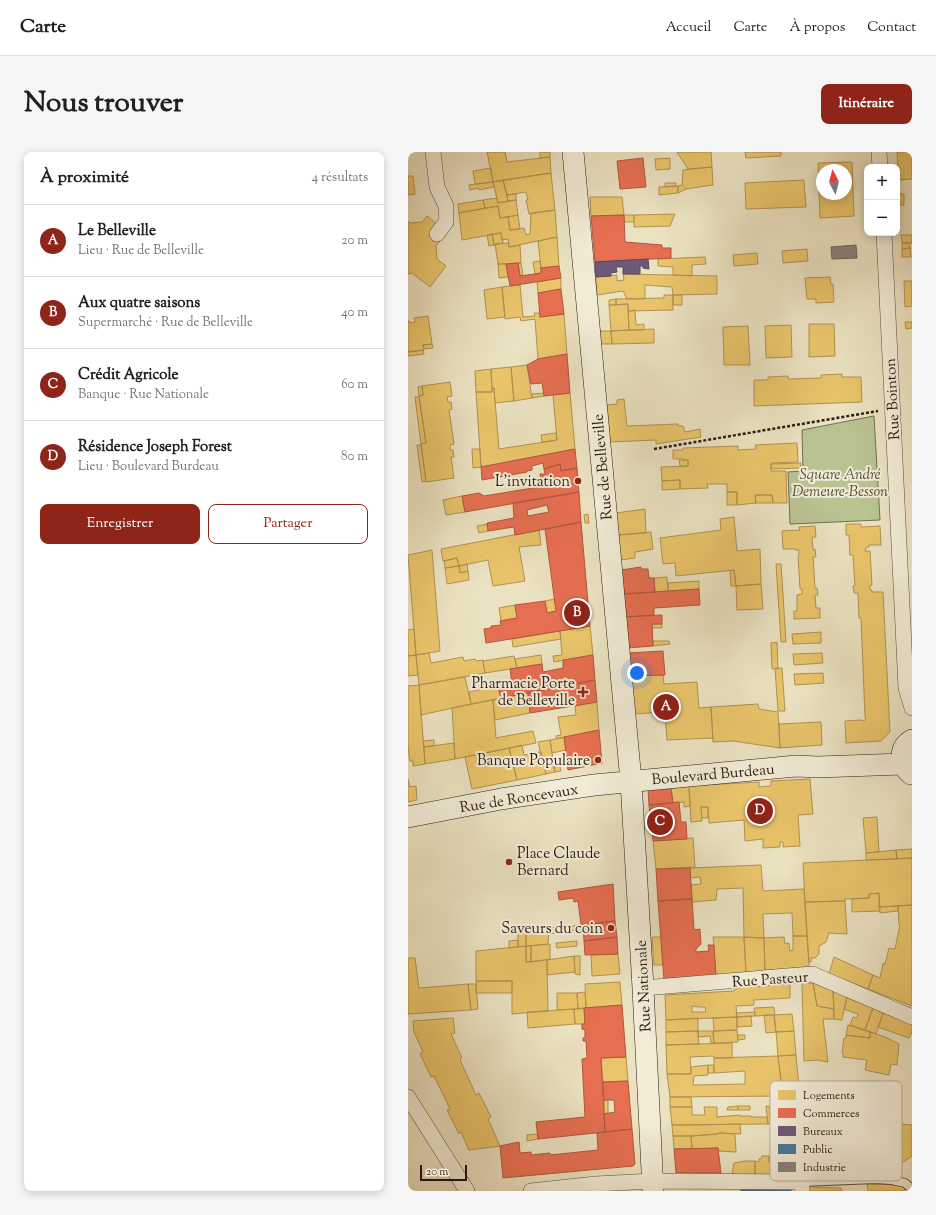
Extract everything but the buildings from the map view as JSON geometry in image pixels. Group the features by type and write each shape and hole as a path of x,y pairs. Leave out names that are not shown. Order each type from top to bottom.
{"main road":[{"name":"Rue de Belleville","path":"573,152 631,781"},
{"name":"Boulevard Burdeau","path":"631,781 796,766 846,757 907,758"},
{"name":"Rue de Roncevaux","path":"408,817 501,799 631,781"},
{"name":"Rue Nationale","path":"631,781 653,1186"}],"street":[{"path":"433,152 437,187 446,206 446,222 437,234"},
{"path":"880,152 880,164"},
{"name":"Rue Bointon","path":"884,236 906,688 912,708"},
{"name":"Rue Pasteur","path":"643,988 812,974 912,1017"},
{"path":"408,1097 467,1191"},
{"path":"531,1191 596,1184 802,1187"}],"lane":[{"path":"802,1187 857,1181"},
{"path":"895,1181 905,1184 912,1189"}],"path":[{"path":"654,449 892,408"}],"green space":[{"name":"Square André Demeure-Besson","path":"874,416 880,520 790,524 788,472 803,471 802,430"}],"place":[{"name":"L’invitation","path":"578,481"},
{"name":"Aux quatre saisons","path":"577,613"},
{"name":"Pharmacie Porte de Belleville","path":"583,692"},
{"name":"Le Belleville","path":"666,707"},
{"name":"Banque Populaire","path":"598,760"},
{"name":"Résidence Joseph Forest","path":"760,811"},
{"name":"Crédit Agricole","path":"660,822"},
{"name":"Place Claude Bernard","path":"509,862"},
{"name":"Saveurs du coin","path":"611,928"}]}
